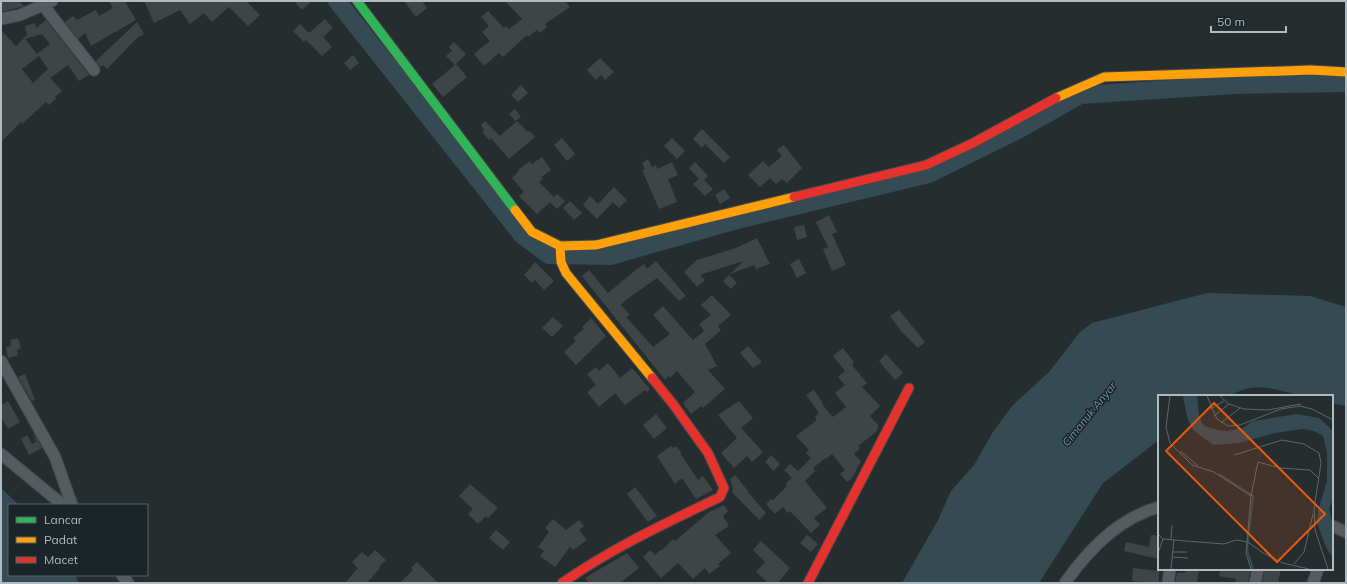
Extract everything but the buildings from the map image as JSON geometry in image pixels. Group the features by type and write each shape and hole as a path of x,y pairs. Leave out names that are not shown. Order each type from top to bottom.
{"street":[{"path":"357,1 532,232 560,248 596,245 926,165 962,150 1075,88 1104,77 1311,70 1346,72"},
{"path":"1,19 20,15 47,3 94,70"},
{"path":"560,248 562,262 566,273 673,404 708,453 724,488 720,498 636,537 585,566 562,583"},
{"path":"1,361 55,457 72,504"},
{"path":"808,583 909,388"},
{"path":"1,454 62,504"},
{"path":"1064,583 1077,565 1100,541 1122,523 1146,511 1158,507"},
{"path":"1333,528 1346,532"},
{"path":"1168,583 1170,570"},
{"path":"1255,583 1258,570"},
{"path":"1313,583 1318,570"}],"water":[{"name":"Cimanuk Anyar","path":"1207,293 1310,296 1346,307 1346,406 1333,403 1333,395 1300,395 1275,389 1258,387 1249,388 1232,395 1158,395 1158,441 1103,483 1039,583 902,583 937,522 951,491 974,465 993,432 1012,406 1049,372 1080,332 1092,323"},
{"path":"1,488 18,504 8,504 8,576 76,576 79,583 1,583"}],"waterway":[{"path":"337,1 522,235 549,255 610,256 737,220 929,174 1020,129 1080,95 1234,85 1346,83"}],"traffic: fast":[{"path":"357,1 515,210"}],"traffic: slow":[{"path":"1056,98 1104,77 1311,70 1346,72"},
{"path":"515,210 532,232 560,246 596,245 794,197"},
{"path":"560,246 561,262 566,273 652,378"}],"traffic: jam":[{"path":"794,197 926,165 971,144 1056,98"},
{"path":"562,583 600,558 620,547 659,526 720,497 724,488 708,453 673,404 652,378"},
{"path":"808,583 909,388"}]}
